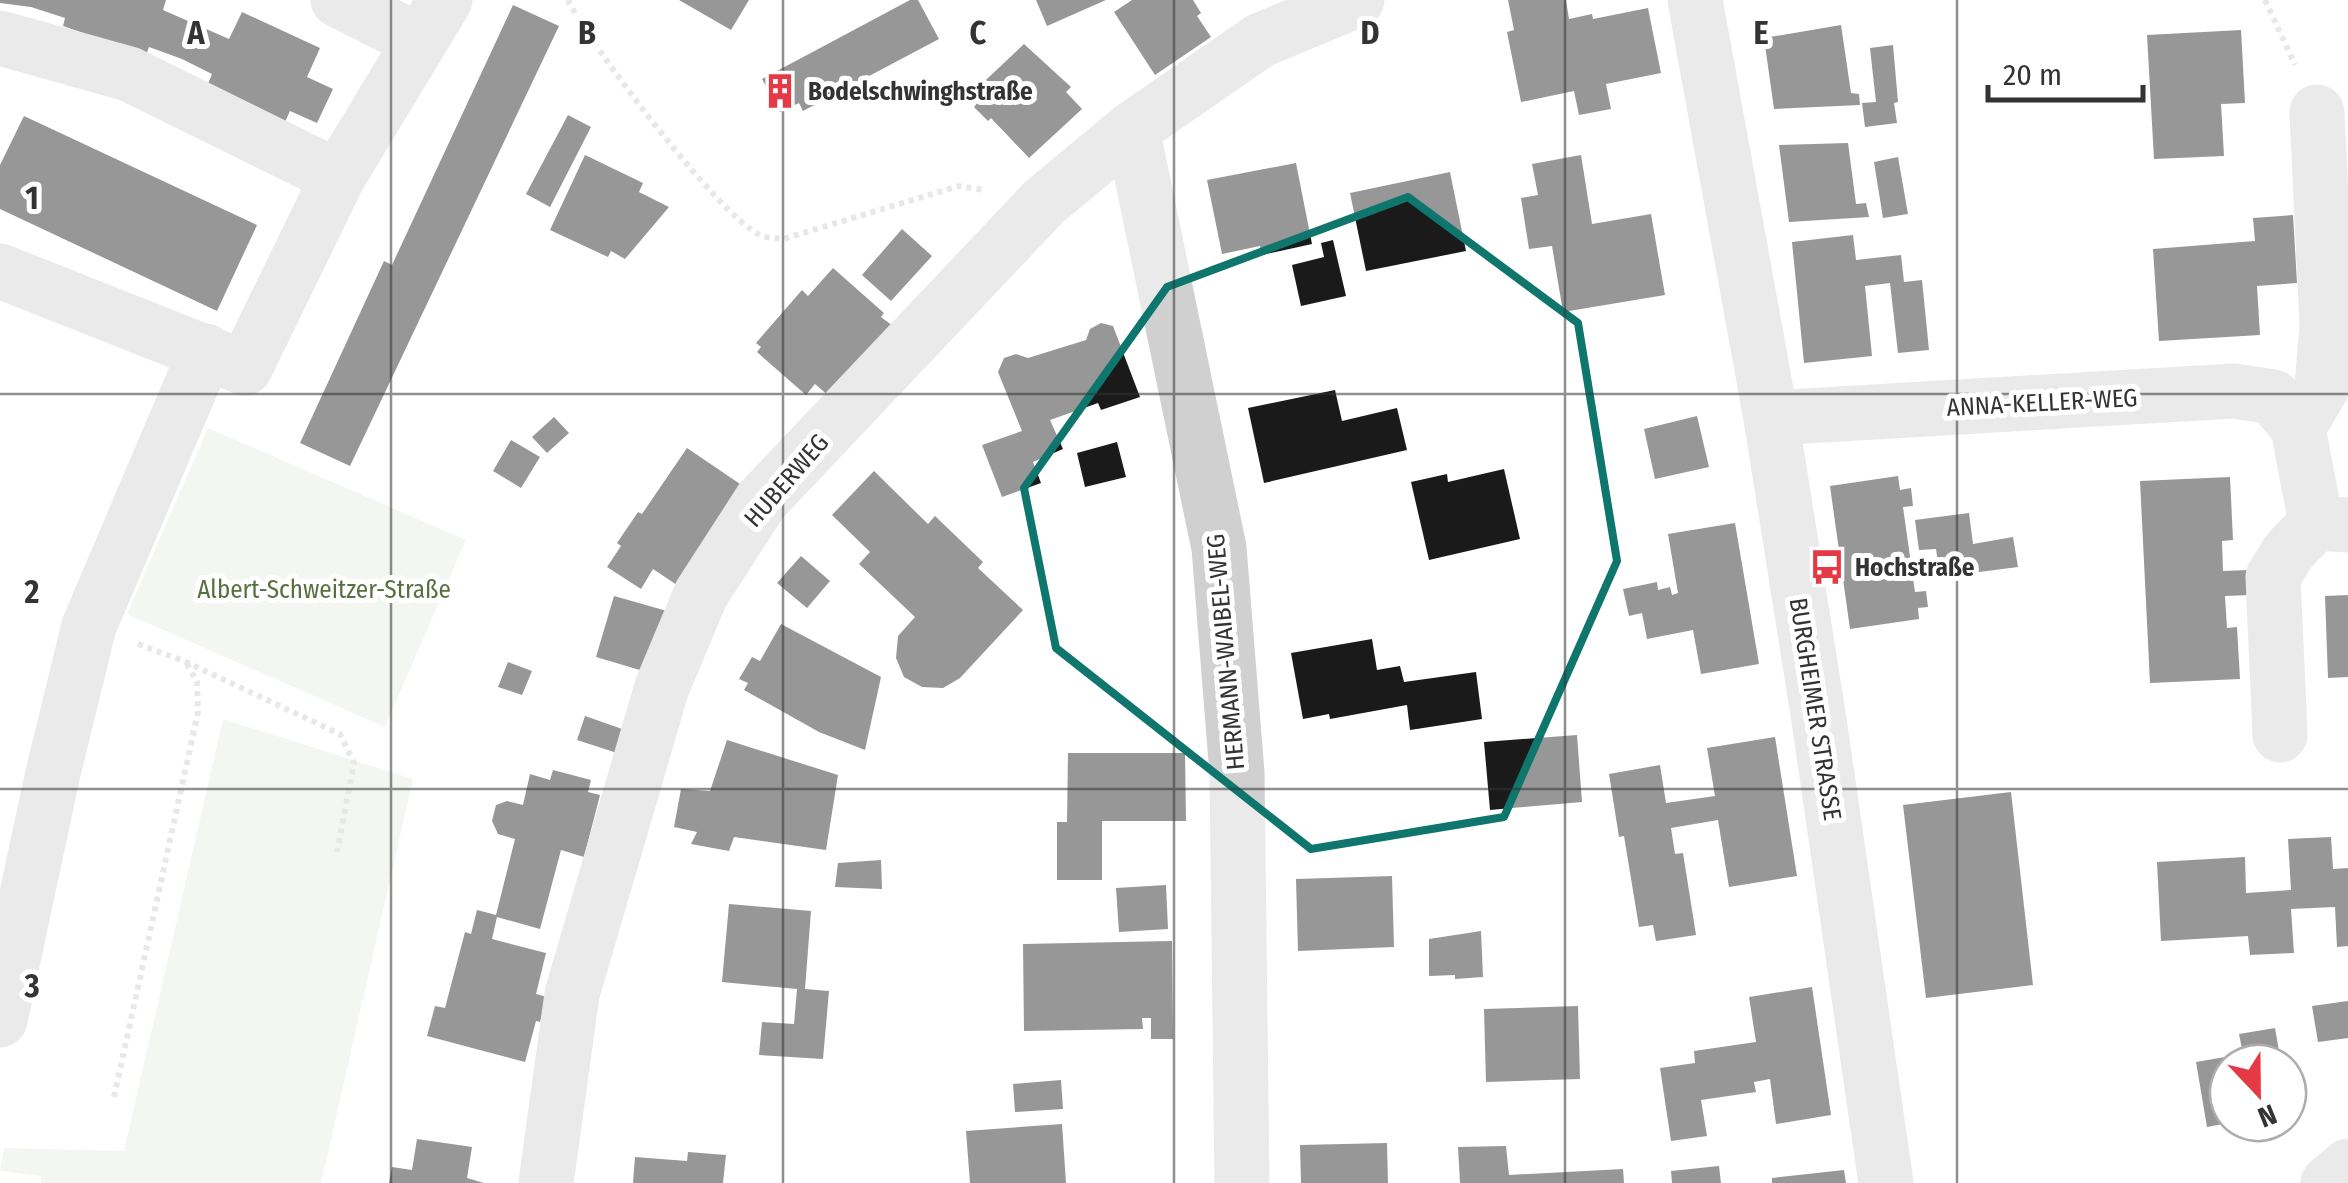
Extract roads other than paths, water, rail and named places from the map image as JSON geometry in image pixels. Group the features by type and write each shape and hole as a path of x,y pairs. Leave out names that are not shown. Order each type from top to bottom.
{"street":[{"path":"0,271 245,368 338,177 432,20 338,0"},
{"name":"HUBERWEG","path":"546,1183 572,994 662,687 702,594 761,501 1044,202 1132,129 1261,40 1357,0"},
{"name":"BURGHEIMER STRASSE","path":"1695,0 1771,418 1820,720 1886,1183"},
{"path":"0,38 130,74 338,177"},
{"path":"2280,735 2272,577 2289,551 2332,524 2298,428 2322,387 2328,326 2317,112"},
{"name":"HERMANN-WAIBEL-WEG","path":"1132,129 1218,548 1237,773 1242,1183"},
{"path":"0,1020 88,626 206,350"},
{"name":"ANNA-KELLER-WEG","path":"1771,418 2234,391 2274,397 2298,428"},
{"path":"2328,1183 2348,1166"}],"place":[{"name":"Bodelschwinghstraße","path":"780,91"},
{"name":"Hochstraße","path":"1827,567"}],"park label":[{"name":"Albert-Schweitzer-Straße","path":"324,589"}]}
